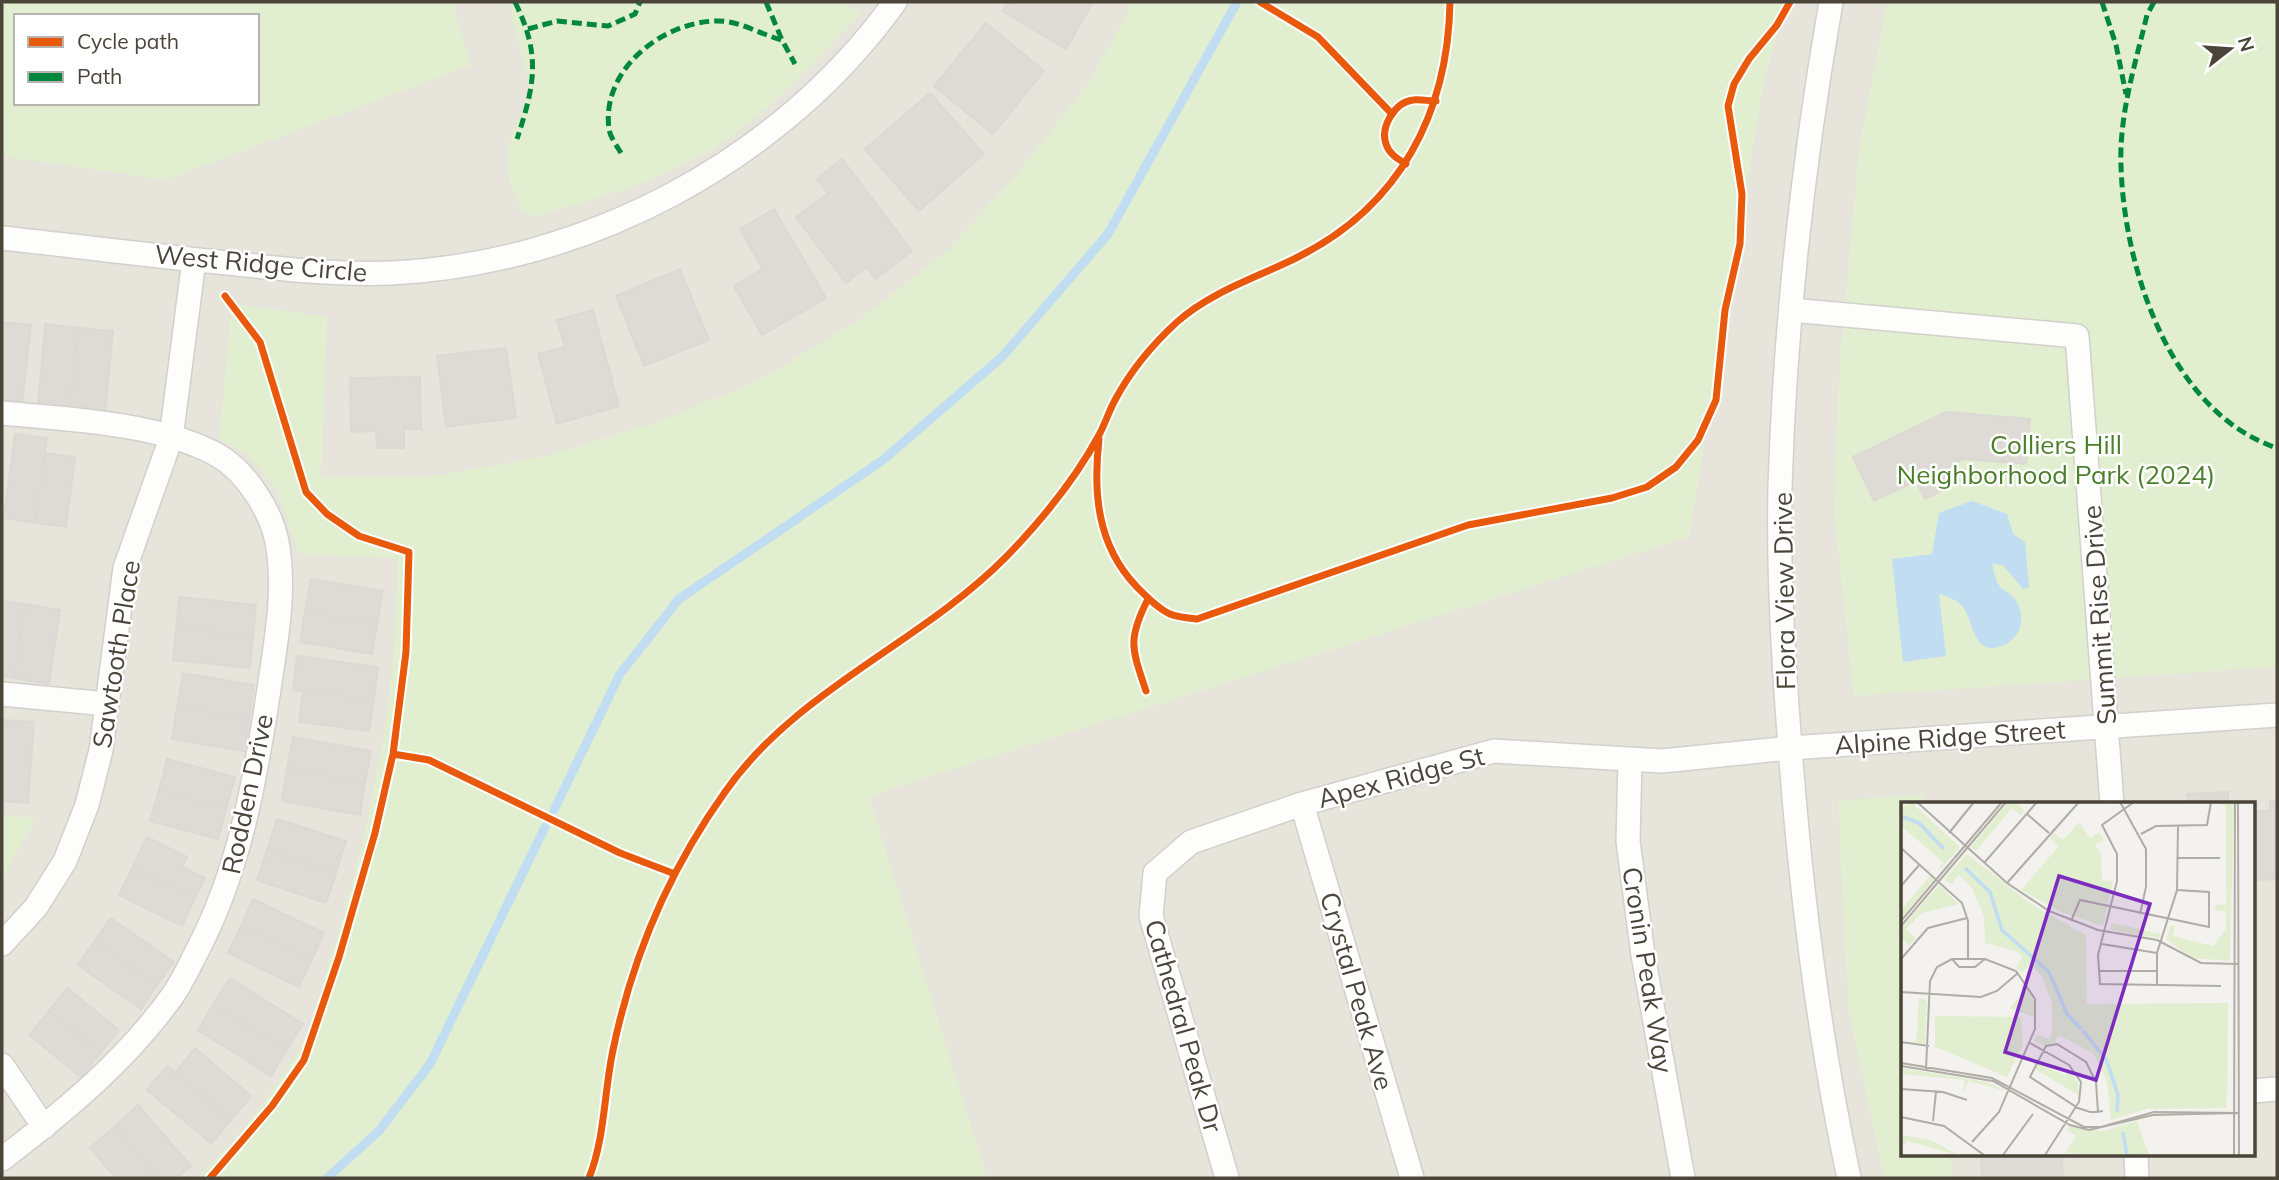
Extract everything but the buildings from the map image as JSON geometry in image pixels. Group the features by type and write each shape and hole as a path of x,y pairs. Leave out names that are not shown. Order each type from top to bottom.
{"street":[{"name":"West Ridge Circle","path":"2,237 319,273 390,273 455,267 561,241 647,208 737,156 824,86 895,2"},
{"name":"Flora View Drive","path":"1832,2 1812,119 1791,310 1780,488 1783,659 1803,912 1833,1105 1849,1178"},
{"name":"Sawtooth Place","path":"2,944 37,907 65,861 90,794 101,750 125,568 171,438 194,260"},
{"name":"Summit Rise Drive","path":"1791,310 2077,336 2112,802"},
{"name":"Rodden Drive","path":"2,413 101,423 171,438 220,457 255,491 276,539 282,584 277,637 246,822 218,911 175,993 121,1059 2,1159"},
{"path":"2,694 107,704"},
{"name":"Alpine Ridge Street","path":"1790,748 2277,715"},
{"name":"Apex Ridge St","path":"1156,873 1191,842 1301,804 1494,751 1662,761 1790,748"},
{"name":"Cronin Peak Way","path":"1630,760 1628,841 1643,956 1684,1178"},
{"name":"Crystal Peak Ave","path":"1301,804 1412,1178"},
{"name":"Cathedral Peak Dr","path":"1156,873 1151,916 1227,1178"},
{"path":"2,1065 44,1126"},
{"path":"2254,1091 2277,1089"},
{"path":"2136,1156 2137,1178"}],"shaded area":[{"path":"2,2 2277,2 2277,1178 2,1178"}],"green space":[{"path":"2,2 452,2 471,65 166,180 2,156"},
{"path":"511,2 841,2 861,13 768,107 705,153 644,182 535,217 520,208 509,180 508,146 530,89 511,13"},
{"path":"1133,2 1786,2 1764,80 1689,537 869,796 987,1178 197,1178 227,1148 267,1099 311,1025 370,811 387,713 396,612 398,559 299,554 278,490 246,454 219,439 231,316 241,305 327,317 321,477 434,476 545,456 658,422 759,380 859,320 947,251 1022,168 1090,81"},
{"name":"Colliers Hill Neighborhood Park (2024)","path":"1887,2 2277,2 2277,667 1854,696 1834,512 1839,372 1859,150"},
{"path":"1923,794 1924,802 1901,802 1901,1156 1950,1156 1952,1178 1884,1178 1848,1007 1838,801"},
{"path":"2,815 36,818 2,879"}],"water":[{"path":"1972,501 2007,514 2013,534 2025,542 2029,587 2023,589 2003,565 1992,564 2000,587 2011,595 2019,608 2021,622 2016,636 2004,645 1986,647 1980,643 1961,604 1939,594 1946,656 1903,662 1892,559 1932,554 1939,513"}],"waterway":[{"path":"554,810 620,674 679,599 883,460 1002,357 1108,234 1237,2"},
{"path":"327,1178 379,1131 430,1064 545,827"}],"marked path":[{"path":"515,2 529,38 533,70 528,102 517,139"},
{"path":"528,29 557,21 608,26 635,14 640,2"},
{"path":"766,2 782,40"},
{"path":"2102,2 2116,45 2126,94"},
{"path":"2154,2 2147,15 2129,90 2121,147 2124,206 2132,249 2160,332 2182,371 2208,404 2240,430 2277,448"},
{"path":"621,153 609,129 609,108 615,88 625,69 639,54 656,40 675,30 715,21 741,25 782,40 795,64"}],"cycle path":[{"path":"1260,2 1318,37 1392,114"},
{"path":"589,1178 601,1131 613,1050 642,948 670,883 705,821 725,792 754,756 787,724 823,695 936,616 1006,557 1068,483 1090,451 1128,379 1151,349 1177,322 1220,293 1298,257 1334,236 1364,211 1390,183 1412,152 1428,118 1440,81 1447,43 1450,2"},
{"path":"1099,439 1098,498 1101,517 1113,553 1136,586 1156,605 1173,615 1197,619 1468,525 1612,498 1647,487 1676,467 1698,440 1716,400 1725,310 1740,244 1742,194 1728,106 1734,84 1749,59 1777,25 1790,2"},
{"path":"1406,164 1387,148 1385,130 1390,116 1406,102 1436,101"},
{"path":"210,1178 272,1106 304,1060 339,957 375,833 393,754 406,652 409,552 359,536 327,514 306,492 260,342 225,296"},
{"path":"1146,691 1137,665 1134,635 1148,599"},
{"path":"393,754 429,760 620,853 675,874"}]}
